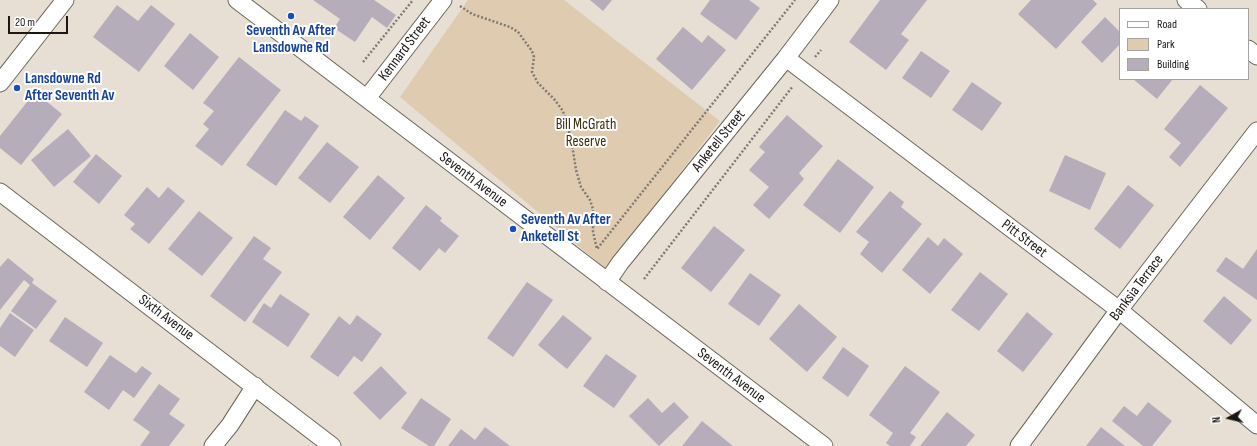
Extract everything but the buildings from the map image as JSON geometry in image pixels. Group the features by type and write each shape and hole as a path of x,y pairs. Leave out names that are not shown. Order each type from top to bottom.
{"street":[{"path":"0,83 65,0"},
{"name":"Seventh Avenue","path":"237,0 824,446"},
{"name":"Anketell Street","path":"607,282 620,263 786,58 830,0"},
{"path":"1186,0 1197,8"},
{"name":"Kennard Street","path":"367,98 450,2"},
{"path":"1249,49 1257,56"},
{"name":"Pitt Street","path":"786,58 1119,310 1257,425"},
{"name":"Banksia Terrace","path":"1019,446 1119,310 1257,131"},
{"name":"Sixth Avenue","path":"0,192 332,446"},
{"path":"213,446 230,425 255,386"}],"path":[{"path":"363,62 413,0"},
{"path":"450,2 472,14 510,27 518,32 532,51 534,57 532,72 538,83 554,99 563,111 571,138 576,170 581,187 590,200 593,232 597,249 794,0"},
{"path":"644,279 820,50"}],"green space":[{"name":"Bill McGrath Reserve","path":"468,0 564,0 720,121 606,269 400,97"}],"place":[{"name":"Seventh Av After Lansdowne Rd","path":"291,16"},
{"name":"Lansdowne Rd After Seventh Av","path":"17,88"},
{"name":"Seventh Av After Anketell St","path":"513,229"}]}
